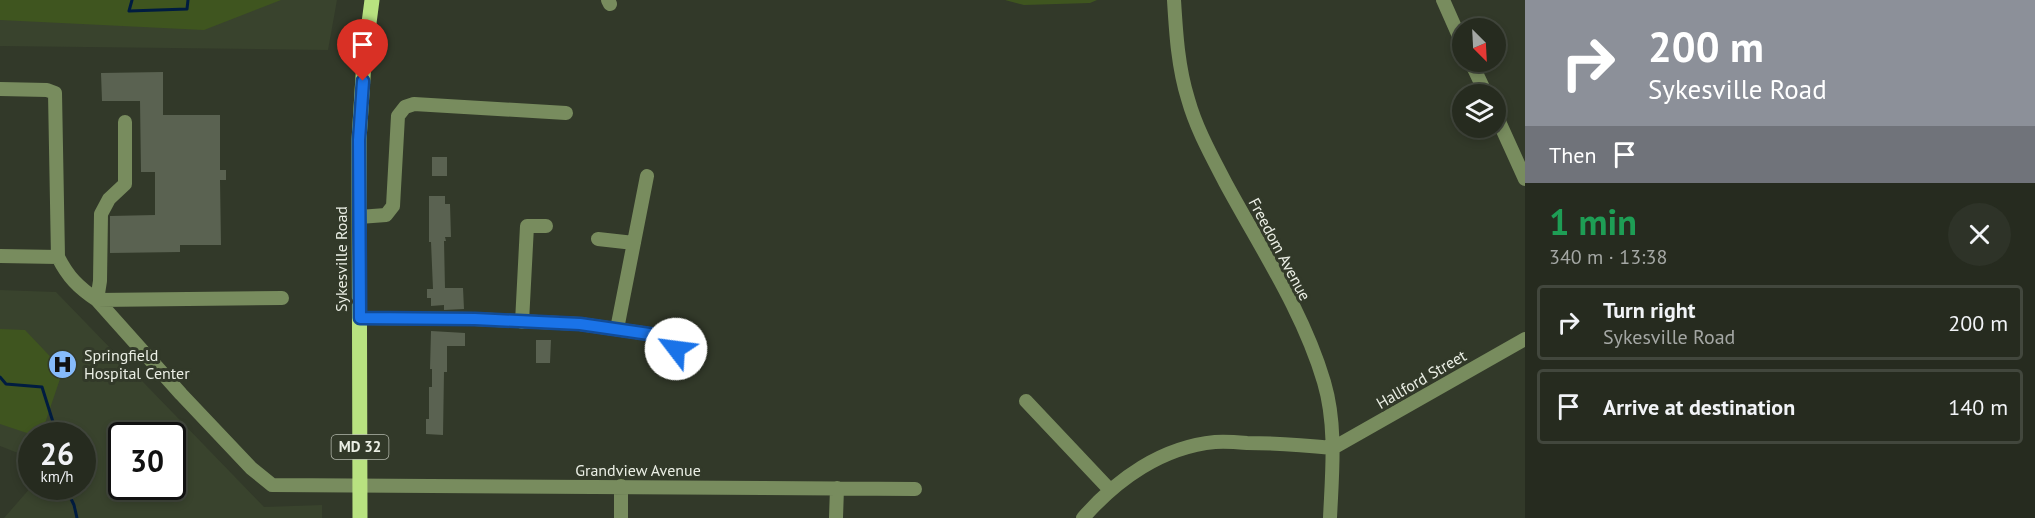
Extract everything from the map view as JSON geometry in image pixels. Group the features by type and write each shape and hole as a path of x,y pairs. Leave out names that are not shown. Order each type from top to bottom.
{"main road":[{"name":"Sykesville Road","path":"360,518 361,100 372,0"}],"street":[{"name":"Freedom Avenue","path":"1174,0 1178,50 1188,100 1197,125 1309,343 1324,383 1334,448 1330,518"},
{"path":"1443,0 1452,20"},
{"path":"0,89 47,90 55,93 58,257 0,256"},
{"path":"359,217 386,215 393,206 398,116 405,107 414,104 566,112"},
{"path":"125,122 125,183 109,199 101,214 100,281 97,300 282,298"},
{"path":"1506,137 1525,179"},
{"path":"617,329 647,176"},
{"path":"522,321 527,226 546,226"},
{"path":"598,239 634,243"},
{"name":"Grandview Avenue","path":"58,257 67,274 97,300 189,403 251,468 272,485 915,489"},
{"path":"360,318 580,324 656,335 676,349"},
{"name":"Hallford Street","path":"1334,448 1525,339"},
{"path":"1026,401 1110,490"},
{"path":"1083,518 1110,490 1134,471 1164,455 1214,442 1298,444 1334,448"},
{"path":"621,486 621,518"},
{"path":"836,518 837,488"}],"shaded area":[{"path":"0,0 337,0 328,50 0,46"},
{"name":"Springfield Hospital Center","path":"0,290 56,292 182,422 108,422 108,500 186,500 186,426 264,507 322,505 322,518 4,518 20,500 96,500 96,422 18,422 18,453 0,446"}],"green space":[{"path":"0,0 281,0 204,30 0,20"},
{"path":"1005,0 1097,0 1090,3 1024,5"},
{"path":"0,329 25,330 63,370 45,422 18,422 18,430 0,424"}],"building":[{"path":"163,72 163,115 220,115 220,170 226,170 226,180 220,180 221,245 180,245 180,252 110,253 110,216 155,215 155,172 141,172 140,101 102,101 101,73"},
{"path":"432,157 447,157 447,176 432,176"},
{"path":"429,196 445,196 445,204 450,204 451,237 445,237 446,241 444,241 445,288 463,288 464,309 444,310 444,305 431,306 431,298 427,298 427,289 433,289 431,242 429,242"},
{"path":"431,331 465,333 465,346 447,346 447,372 444,372 443,435 426,434 426,419 429,419 429,387 432,387"},
{"path":"536,340 551,340 550,363 536,363"}],"waterway":[{"path":"132,0 129,11 187,9 188,0"},
{"path":"0,377 6,384 42,387 53,422"},
{"path":"72,500 77,518"}],"place":[{"name":"Springfield Hospital Center","path":"63,364"}],"route":[{"path":"363,81 359,140 360,318 475,319 580,324 656,335 676,349"}]}
